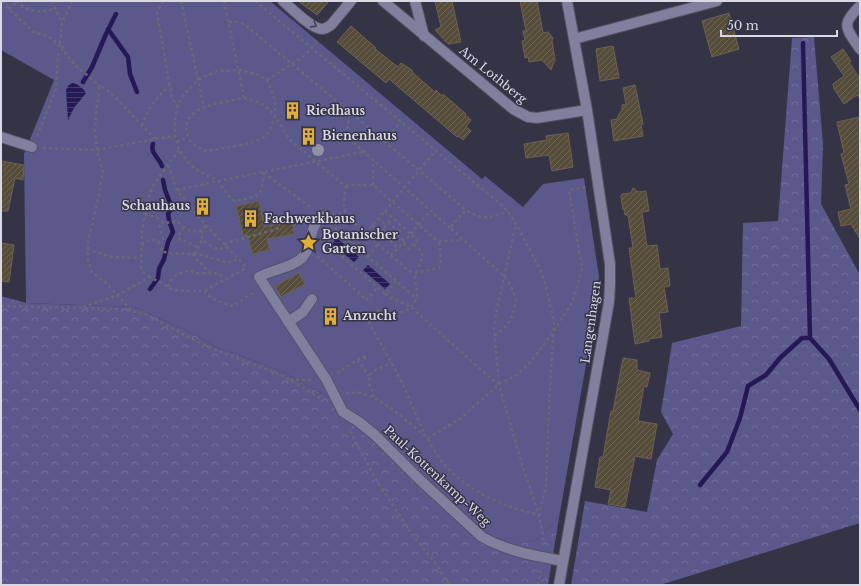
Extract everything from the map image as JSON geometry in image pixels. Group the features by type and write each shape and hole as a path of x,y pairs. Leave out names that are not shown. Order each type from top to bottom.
{"street":[{"path":"283,1 315,27 322,29 331,25 350,1"},
{"name":"Am Lothberg","path":"383,1 484,86 520,114 536,118 587,110"},
{"path":"415,1 424,36"},
{"name":"Langenhagen","path":"559,585 609,302 610,284 610,264 587,110 567,1"},
{"path":"574,39 717,1"},
{"path":"860,6 849,16 847,28 860,49"},
{"path":"1,137 32,147"},
{"path":"322,216 316,221 312,229 310,245 303,257 296,263 259,277 288,322 329,378 334,396 343,412"},
{"path":"288,322 303,312 312,298"},
{"name":"Paul-Kottenkamp-Weg","path":"343,412 359,422 375,435 419,479 482,537 505,547 543,558 563,561"}],"path":[{"path":"3,1 9,9 35,33 48,36 63,48"},
{"path":"9,9 17,1 25,8 35,11 45,12 56,9"},
{"path":"38,1 45,1"},
{"path":"52,1 62,23"},
{"path":"72,1 62,23 60,43 63,48 75,65 106,90 155,139"},
{"path":"163,1 157,13 172,99 178,105"},
{"path":"181,1 204,107"},
{"path":"224,1 244,98"},
{"path":"255,1 508,211 530,249 544,280 554,322 546,486 539,515"},
{"path":"229,22 244,24 294,64 466,210 474,215 488,218 508,211"},
{"path":"267,80 294,64 316,42"},
{"path":"63,48 58,55 56,89 32,147 97,150 175,136"},
{"path":"263,172 261,193 258,196 236,202 231,199 218,181 195,169 179,150 175,136 175,119 178,105 187,90 198,80 218,71 239,70 259,75 267,80 275,100 275,116 271,128 264,137 256,142 207,151 199,149 188,137 186,128 189,119 196,111 204,107 244,98 258,101 267,107 275,116 290,140 346,187"},
{"path":"142,126 148,111 156,99 170,84"},
{"path":"100,86 95,130 97,150 103,172 88,242 88,262 92,272 106,283 132,311"},
{"path":"351,113 347,126 349,137 404,188 504,276 512,288 516,300 513,314 506,326 495,336"},
{"path":"385,141 401,121"},
{"path":"177,142 188,137"},
{"path":"168,165 178,190 206,226 246,268 204,291 174,290 151,277 144,272 141,267 145,214 148,198 154,184 179,150"},
{"path":"365,233 436,150"},
{"path":"178,190 364,152"},
{"path":"373,160 373,185"},
{"path":"263,172 322,216 417,299"},
{"path":"346,187 349,185 373,185 439,241 463,240"},
{"path":"428,438 461,418 499,384 514,377 528,365 554,331 573,301 582,270 569,190 598,185"},
{"path":"346,187 345,214 409,271 416,272 439,268 441,261 439,241"},
{"path":"450,228 466,210"},
{"path":"385,211 417,240 410,249 388,222"},
{"path":"391,256 430,211"},
{"path":"145,214 158,218 160,222 159,224 163,239 158,243"},
{"path":"378,218 394,237"},
{"path":"380,232 392,218"},
{"path":"160,222 178,222 183,227 192,231 202,230 206,226"},
{"path":"516,224 497,308 494,328 499,384 520,458 539,515 543,536 543,558"},
{"path":"372,225 398,248"},
{"path":"183,227 178,237 180,240 197,247"},
{"path":"202,240 215,248 221,249 225,245 280,228"},
{"path":"391,241 403,228"},
{"path":"193,254 202,240 202,230"},
{"path":"337,230 316,256 367,300 378,287"},
{"path":"142,245 146,241 154,240 158,243 162,252 193,254 226,262 233,262 238,258"},
{"path":"327,243 390,298 411,307 488,376 499,384"},
{"path":"368,257 378,244"},
{"path":"414,244 423,256 416,272 417,299 411,307 400,314 382,313 378,310 368,321 392,363 428,438 439,457 456,476 479,492 501,504 539,515"},
{"path":"87,249 111,257 141,258"},
{"path":"193,254 210,272"},
{"path":"168,287 175,275 190,270 195,274 200,275 210,272 220,274 225,279"},
{"path":"80,308 118,295 151,277"},
{"path":"385,294 396,282"},
{"path":"204,291 208,296 233,306 249,295 265,288"},
{"path":"1,306 80,308 132,311 145,314 208,347 281,375 343,412 347,427 375,478 413,536 436,564 449,585"},
{"path":"290,380 329,378 367,355"},
{"path":"364,357 367,362"},
{"path":"357,360 369,376"},
{"path":"373,397 374,394 369,385 369,376 372,370 392,363"},
{"path":"322,399 347,393 364,394 373,397 391,408 428,438"}],"green space":[{"name":"Botanischer Garten","path":"1,1 270,1 482,179 485,176 523,207 543,184 584,178 599,277 588,353 559,518 536,540 514,545 490,536 421,475 379,432 343,405 283,372 214,346 192,333 134,307 26,303 24,154 54,80 1,50"},
{"path":"814,37 823,144 821,204 860,275 860,523 660,585 571,585 585,501 647,512 657,460 673,434 661,412 672,343 741,326 743,223 778,221 792,38"},
{"path":"1,296 26,303 134,307 192,333 214,346 283,372 343,405 379,432 514,544 536,540 559,518 548,585 1,585"}],"shaded area":[{"path":"72,83 80,86 86,93 74,108 68,120 66,90"},
{"path":"337,238 359,257 354,262 332,244"},
{"path":"368,265 390,284 385,289 363,270"}],"building":[{"path":"298,1 329,1 317,15"},
{"path":"435,1 452,1 461,42 448,44 435,30 441,27"},
{"path":"520,1 537,1 543,33 548,32 553,38 552,41 555,60 551,70 542,60 529,62 528,57 525,58 522,41 525,40 523,31 526,31"},
{"path":"729,13 739,49 712,57 702,21"},
{"path":"351,26 376,48 375,49 398,67 401,63 412,70 413,73 435,92 436,90 442,96 443,94 466,114 465,115 471,120 466,127 471,131 463,140 458,136 457,137 389,79 386,83 337,42"},
{"path":"613,46 619,78 600,81 596,49"},
{"path":"843,49 860,79 860,99 857,95 844,104 834,89 833,84 844,76 831,57"},
{"path":"635,85 643,124 641,124 643,136 614,141 611,120 617,119 622,110 622,105 626,104 623,88"},
{"name":"Riedhaus","path":"290,104 298,106 300,110 299,118 288,115 286,110"},
{"path":"860,117 860,239 851,224 841,226 838,212 851,209 845,185 849,184 841,154 844,153 837,122"},
{"path":"568,133 573,167 552,171 549,155 526,158 524,144 547,140 546,136"},
{"path":"1,161 24,165 23,180 15,178 8,211 1,211"},
{"path":"633,188 638,192 646,191 649,211 642,212 647,246 657,245 660,269 668,268 670,286 664,287 668,312 659,313 662,337 649,339 649,341 635,344 629,298 636,298 629,248 633,248 628,215 625,215 624,209 623,210 621,197 622,194 631,193"},
{"path":"259,201 264,227 292,221 294,234 267,239 270,250 252,254 248,235 243,236 236,206"},
{"path":"1,243 14,245 9,282 1,281"},
{"path":"299,273 305,284 281,297 275,286"},
{"path":"623,358 637,360 637,370 650,373 647,387 644,386 638,421 657,424 651,459 635,456 625,507 608,504 611,490 595,487 600,457 603,457 611,411 613,411"}],"waterway":[{"path":"83,82 92,67 116,14"},
{"path":"108,29 128,57 130,74 137,92"},
{"path":"803,43 810,338 829,359 860,410"},
{"path":"153,144 152,147 154,153 162,166"},
{"path":"163,180 172,208 168,214 169,220"},
{"path":"150,289 158,278 159,269 173,232 170,223"},
{"path":"700,485 727,452 740,418 748,386 766,375 780,358 802,338 810,338"}],"place":[{"name":"Riedhaus","path":"293,111"},
{"name":"Bienenhaus","path":"309,136"},
{"name":"Schauhaus","path":"203,206"},
{"name":"Fachwerkhaus","path":"251,219"},
{"name":"Botanischer Garten","path":"309,242"},
{"name":"Anzucht","path":"330,316"}]}
